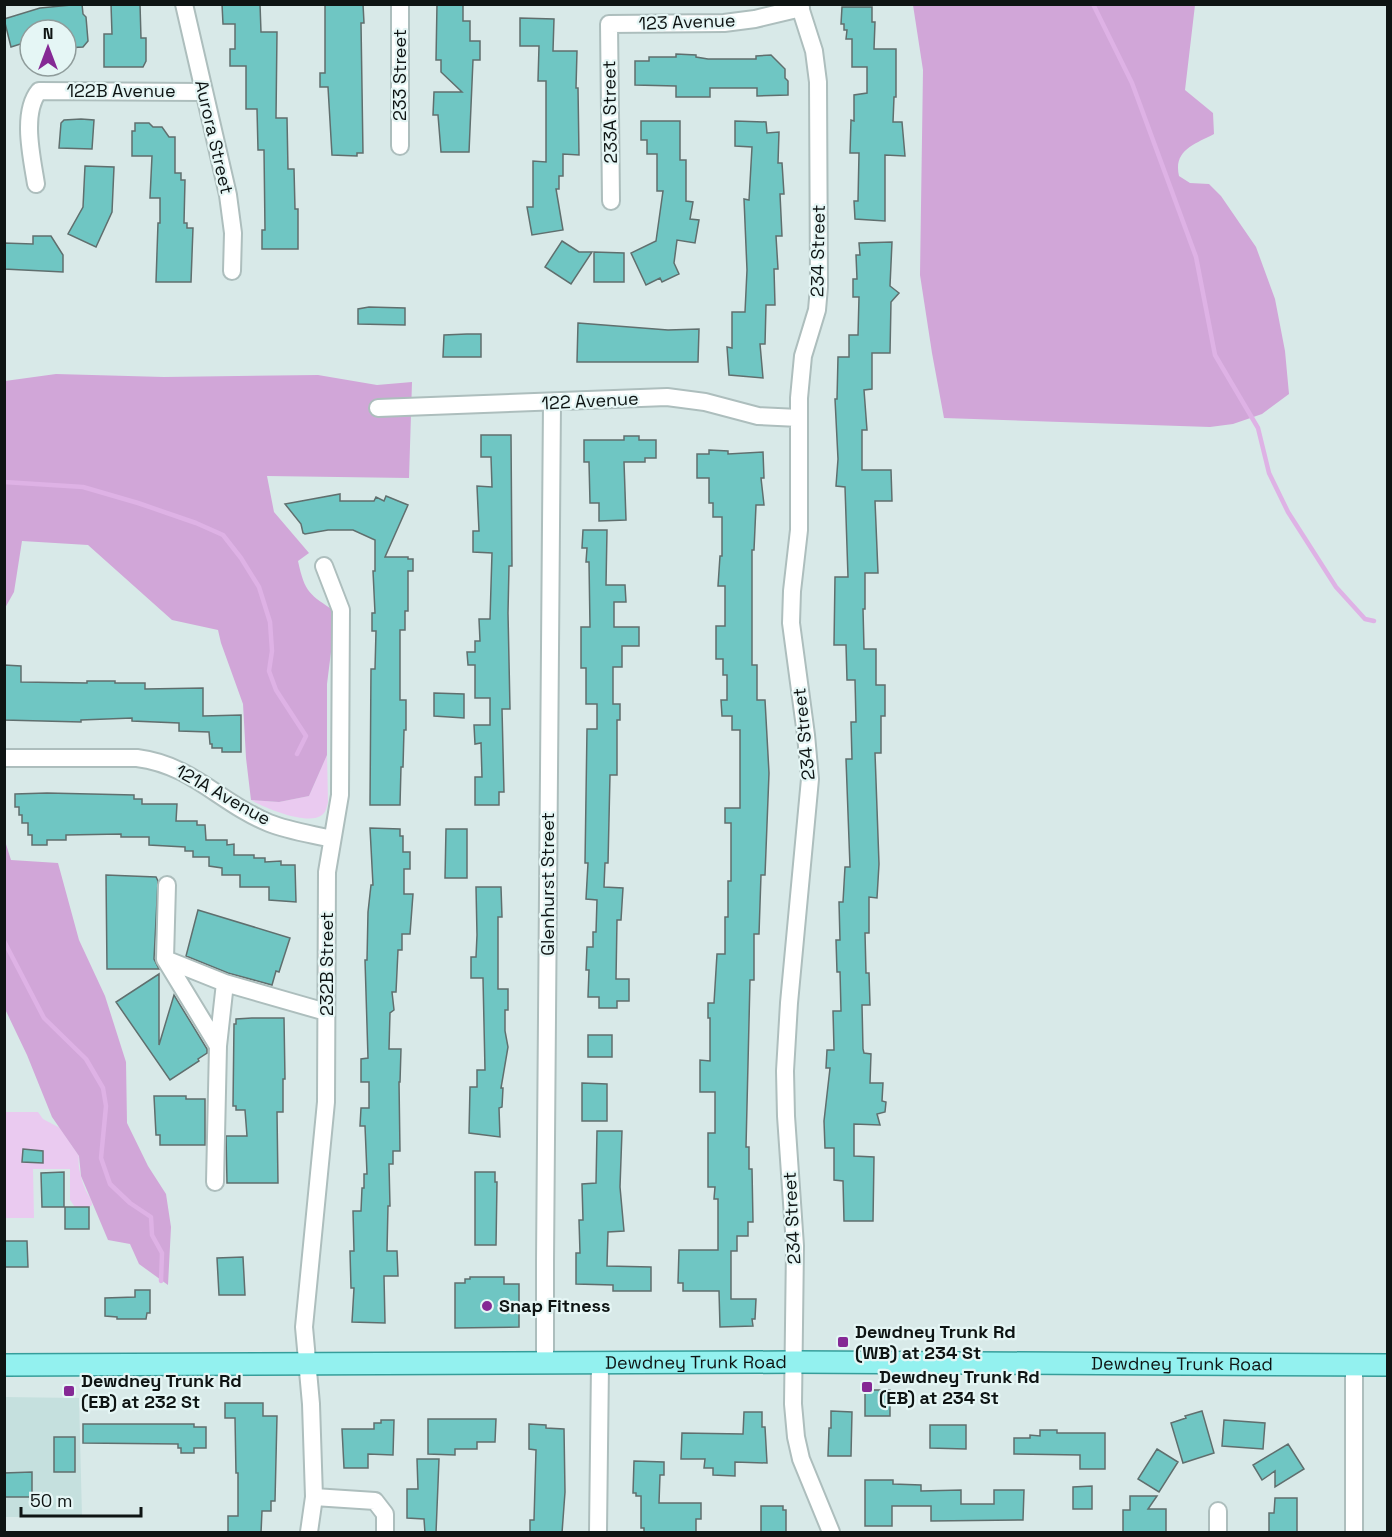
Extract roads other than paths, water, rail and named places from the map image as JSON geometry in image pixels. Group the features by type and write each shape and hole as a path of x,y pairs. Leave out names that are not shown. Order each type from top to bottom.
{"main road":[{"name":"Dewdney Trunk Road","path":"4,1365 795,1362 1388,1365"}],"street":[{"name":"Aurora Street","path":"184,4 228,195 233,233 232,271"},
{"name":"233 Street","path":"400,4 400,146"},
{"name":"123 Avenue","path":"609,24 724,23 755,19 800,6"},
{"name":"234 Street","path":"800,6 817,68 820,199 818,299 803,356 799,418 799,530 791,623 810,778 784,1071 794,1225 793,1404 798,1448 831,1533"},
{"name":"233A Street","path":"609,24 611,201"},
{"name":"122B Avenue","path":"36,184 30,140 30,109 39,91 204,92"},
{"name":"122 Avenue","path":"378,408 667,397 705,402 758,416 799,418"},
{"name":"Glenhurst Street","path":"545,1364 552,403"},
{"name":"232B Street","path":"309,1533 314,1497 311,1404 304,1336 306,1294 326,1102 327,872 340,795 341,610 324,566"},
{"name":"121A Avenue","path":"4,759 154,761 185,773 268,823 332,839"},
{"path":"167,885 165,959 218,1046"},
{"path":"165,959 225,983 326,1012"},
{"path":"215,1182 218,1046 225,983"},
{"path":"598,1533 600,1364"},
{"path":"1354,1365 1354,1533"},
{"path":"314,1497 375,1501 385,1514 386,1533"},
{"path":"1218,1511 1218,1533"}],"waterway":[{"path":"1093,4 1132,83 1196,257 1215,355 1258,428 1269,473 1288,512 1336,587 1365,619 1374,621"},
{"path":"4,482 83,487 138,503 223,535 259,587 270,622 272,651 269,671 276,690 306,736 297,754"},
{"path":"4,941 44,1018 86,1059 103,1088 106,1106 101,1158 110,1184 130,1203 151,1217 152,1235 162,1253 161,1281"}],"place":[{"name":"Snap Fitness","path":"487,1306"},
{"name":"Dewdney Trunk Rd (WB) at 234 St","path":"843,1342"},
{"name":"Dewdney Trunk Rd (EB) at 234 St","path":"867,1387"},
{"name":"Dewdney Trunk Rd (EB) at 232 St","path":"69,1391"}]}
